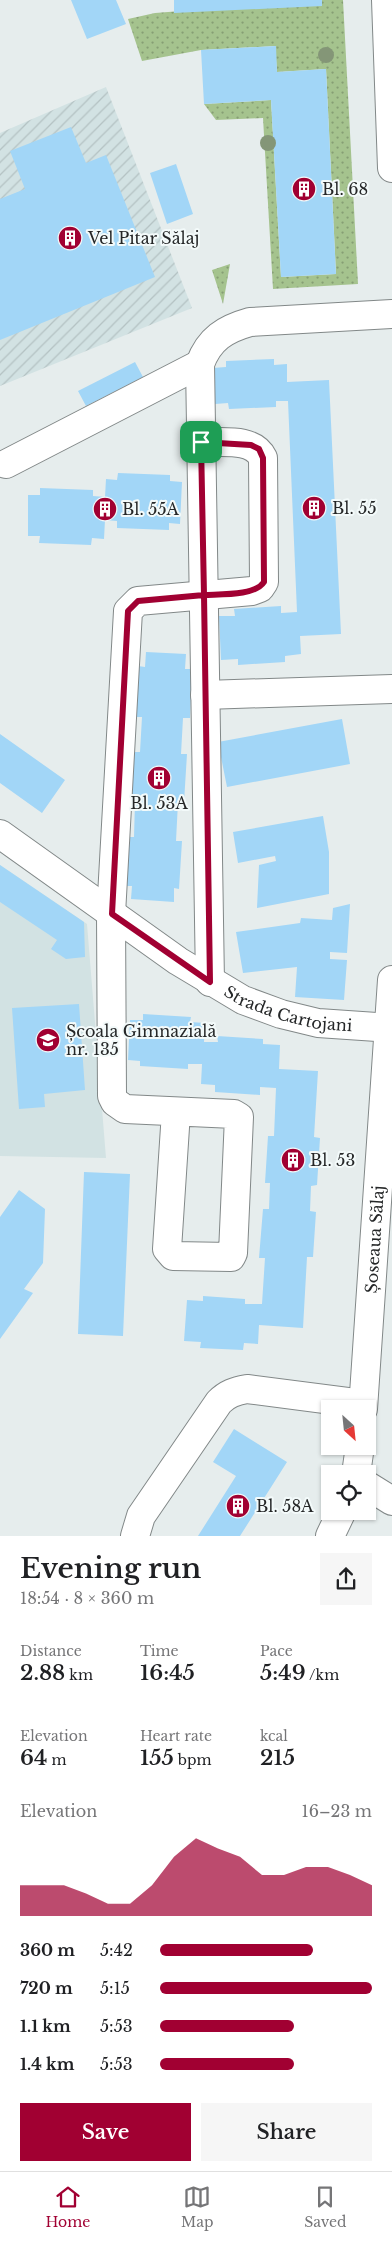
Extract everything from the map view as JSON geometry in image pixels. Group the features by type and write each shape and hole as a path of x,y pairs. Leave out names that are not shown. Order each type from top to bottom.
{"street":[{"path":"386,0 392,168"},
{"path":"210,982 200,364 209,345 216,337 235,326 250,322 392,314"},
{"path":"6,464 200,364"},
{"path":"176,1112 168,1249 173,1256 231,1258 233,1253 239,1117 234,1114 125,1109 115,1102 112,1096 112,914 128,611 138,601 252,591 260,588 264,582 263,458 259,449 251,445 201,442"},
{"path":"205,696 392,688"},
{"name":"Strada Cartojani","path":"0,834 210,982 243,1000 281,1014 318,1023 390,1028"},
{"name":"Șoseaua Sălaj","path":"363,1400 392,980"},
{"path":"135,1536 142,1516 219,1402 225,1396 235,1391 247,1389 322,1400"},
{"path":"376,1491 392,1501"},
{"path":"330,1536 338,1520"}],"shaded area":[{"path":"106,87 192,308 0,386 0,133"},
{"name":"Școala Gimnazială nr. 135","path":"0,865 87,924 106,1158 0,1156"}],"green space":[{"path":"343,0 358,284 273,289 263,118 216,120 204,104 271,100 281,277 336,274 326,69 277,72 275,46 201,50 142,61 128,19 155,13"},
{"path":"230,264 223,304 212,270"}],"building":[{"path":"71,0 116,0 126,24 87,39"},
{"path":"174,0 322,0 322,6 174,13"},
{"name":"Bl. 68","path":"276,46 277,72 326,69 336,274 281,277 271,100 204,104 201,50"},
{"name":"Vel Pitar Sălaj","path":"71,127 86,163 106,155 155,277 0,340 0,199 25,189 10,151"},
{"path":"176,164 193,214 167,224 150,173"},
{"name":"Bl. 55","path":"274,359 274,365 287,364 287,382 329,380 341,634 300,636 301,654 285,656 285,662 238,665 238,659 221,660 219,616 235,616 234,609 281,606 281,613 297,612 288,401 276,401 276,407 229,409 228,403 215,404 213,368 226,367 226,361"},
{"path":"135,362 143,377 86,406 78,391"},
{"name":"Bl. 55A","path":"118,473 170,475 170,481 182,482 180,524 169,523 169,530 117,528 117,521 105,520 104,539 92,538 91,545 39,543 40,536 28,536 28,495 40,495 40,488 93,490 93,496 105,497 106,479 117,480"},
{"name":"Bl. 53A","path":"146,652 186,654 185,669 192,669 190,718 183,718 181,754 187,754 184,802 178,802 176,841 182,841 179,889 174,888 174,902 131,899 132,886 125,886 128,837 134,837 135,802 131,802 134,752 140,752 142,717 136,717 138,666 145,667"},
{"path":"342,719 350,764 227,787 218,742"},
{"path":"0,734 65,780 42,813 0,783"},
{"path":"323,816 329,852 329,894 257,908 259,865 276,861 275,856 238,863 233,832"},
{"path":"0,865 84,922 85,957 66,959 51,949 57,940 0,902"},
{"path":"350,904 347,953 330,952 330,959 347,960 344,1000 295,997 297,967 243,973 236,932 300,923 301,918 332,920 333,908"},
{"path":"79,1004 85,1090 44,1094 45,1107 19,1109 12,1008"},
{"name":"Bl. 53","path":"143,1014 191,1017 190,1022 205,1023 204,1042 218,1042 217,1036 263,1039 263,1044 280,1045 279,1069 318,1071 314,1137 320,1138 317,1185 311,1186 310,1211 316,1212 313,1257 307,1257 303,1328 259,1325 258,1344 244,1343 243,1350 200,1348 201,1342 184,1341 187,1300 203,1301 203,1296 245,1299 245,1304 262,1304 265,1258 259,1258 263,1209 269,1209 270,1183 265,1183 268,1136 274,1136 276,1088 260,1087 260,1095 215,1092 215,1085 201,1084 202,1064 188,1064 188,1069 140,1066 140,1061 128,1060 130,1020 143,1020"},
{"path":"84,1172 130,1174 123,1336 78,1334"},
{"path":"19,1190 45,1209 43,1263 24,1289 33,1293 0,1339 0,1217"},
{"name":"Bl. 58A","path":"234,1429 287,1462 240,1536 198,1536 236,1476 213,1462"}],"place":[{"name":"Bl. 68","path":"304,189"},
{"name":"Vel Pitar Sălaj","path":"70,238"},
{"name":"Bl. 55","path":"314,508"},
{"name":"Bl. 55A","path":"105,509"},
{"name":"Bl. 53A","path":"159,778"},
{"name":"Școala Gimnazială nr. 135","path":"48,1040"},
{"name":"Bl. 53","path":"293,1160"},
{"name":"Bl. 58A","path":"238,1506"}],"route":[{"path":"201,442 204,595 138,601 128,611 126,620 112,914 210,982 204,595 252,591 260,588 264,582 263,458 259,449 251,445 201,442"}]}
